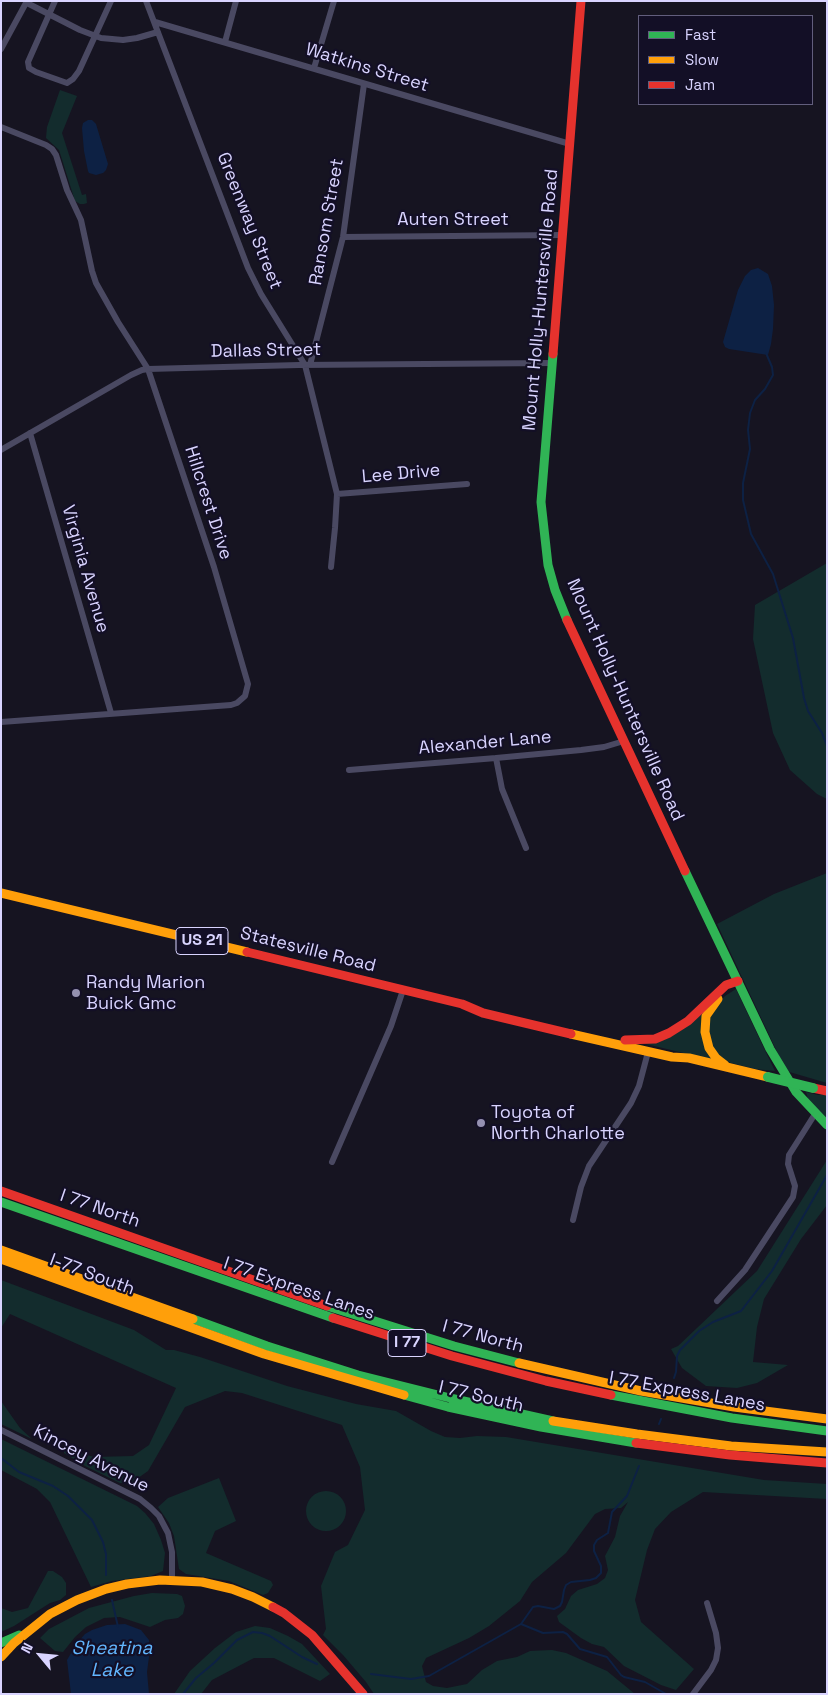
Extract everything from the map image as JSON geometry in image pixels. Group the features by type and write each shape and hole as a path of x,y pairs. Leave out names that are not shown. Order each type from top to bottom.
{"main road":[{"name":"Mount Holly-Huntersville Road","path":"579,4 570,144 541,502 546,554 555,590 563,611 738,981 783,1072 796,1092 827,1125"},
{"name":"Statesville Road","path":"1,893 462,1004 484,1006 827,1091"},
{"path":"625,1040 648,1040 669,1033 688,1020 726,985 738,981"},
{"path":"728,1067 716,1058 709,1048 705,1032 705,1021 715,1002 738,981"},
{"name":"Statesville Road","path":"462,1004 483,1013 648,1052 689,1058"},
{"name":"I 77 North","path":"1,1191 319,1303 454,1346 549,1371 641,1391 734,1407 827,1419"},
{"name":"I 77 Express Lanes","path":"1,1202 325,1316 452,1356 546,1381 639,1401 742,1419 827,1431"},
{"name":"I 77","path":"1,1250 267,1346 358,1374 450,1398 543,1418 646,1436 731,1446 827,1452"},
{"name":"I-77 South","path":"1,1260 139,1310"},
{"name":"I 77 South","path":"139,1310 310,1369 402,1395 495,1417 645,1444 730,1455 827,1463"},
{"path":"1,1657 26,1632 57,1610 91,1594 127,1584 147,1581 202,1582 232,1589 284,1612 312,1634 363,1694"},
{"path":"1,1643 26,1632"}],"street":[{"path":"55,1 28,62 29,68 36,72 67,83 79,71 111,1"},
{"name":"Greenway Street","path":"146,1 248,268 261,294 308,365 337,494 331,567"},
{"path":"225,42 236,1"},
{"path":"314,68 334,1"},
{"path":"1,49 27,2 95,36 111,40 137,38 158,32"},
{"name":"Watkins Street","path":"155,22 570,144"},
{"name":"Ransom Street","path":"308,365 343,236 364,84"},
{"name":"Hillcrest Drive","path":"1,127 39,142 54,152 67,190 81,220 96,283 148,369 223,596 248,684 248,690 241,700 231,705 1,722"},
{"name":"Auten Street","path":"343,236 563,235"},
{"name":"Dallas Street","path":"1,450 131,375 148,369 308,365 553,363"},
{"name":"Virginia Avenue","path":"30,433 111,713"},
{"name":"Lee Drive","path":"337,494 467,484"},
{"name":"Alexander Lane","path":"349,770 604,747 624,741"},
{"path":"496,758 502,789 526,848"},
{"path":"332,1162 391,1026 403,990"},
{"path":"573,1220 589,1166 639,1086 648,1052"},
{"path":"717,1301 745,1270 793,1197 795,1186 788,1164 789,1155 815,1114"},
{"name":"Kincey Avenue","path":"1,1430 140,1499 151,1508 159,1516 168,1534 172,1552 172,1580"},
{"path":"693,1694 711,1670 717,1654 716,1634 707,1603"}],"green space":[{"path":"60,90 77,96 62,133 82,195 86,194 87,203 84,204 75,201 59,150 46,138 47,127"},
{"path":"827,563 827,799 817,794 790,770 773,733 753,639 755,605"},
{"path":"827,873 827,1083 786,1071 717,924 774,894"},
{"path":"736,989 775,1071 755,1069 727,1062 721,1059 709,1040 709,1018 715,1007 725,996"},
{"path":"711,1001 705,1015 716,1061 638,1042 652,1042"},
{"path":"806,1092 818,1095 827,1094 827,1120 808,1099"},
{"path":"827,1160 827,1205 801,1239 764,1299 757,1327 753,1362 788,1365 757,1383 737,1388 706,1386 682,1368 671,1349 678,1346 757,1271"},
{"path":"1,1280 134,1330 166,1350 174,1350 200,1357 287,1386 356,1404 396,1411 445,1437 506,1437 764,1480 827,1484 827,1499 703,1492 671,1512 655,1529 647,1550 635,1600 641,1622 694,1669 676,1690 661,1685 624,1666 604,1647 592,1644 581,1638 559,1622 557,1616 565,1609 571,1596 578,1590 597,1584 605,1578 608,1570 605,1556 615,1537 620,1516 628,1502 621,1508 605,1509 595,1514 566,1553 532,1582 520,1601 489,1626 469,1638 426,1658 422,1666 426,1682 433,1686 447,1688 467,1684 482,1670 497,1661 517,1657 530,1651 552,1650 566,1653 607,1671 635,1694 374,1694 343,1655 323,1635 326,1629 321,1586 335,1552 348,1545 365,1510 360,1467 342,1425 242,1393 225,1391 185,1407 148,1471 131,1483 120,1483 85,1466 64,1453 64,1450 94,1457 133,1456 149,1445 176,1388 10,1314 1,1328"},
{"path":"1,1401 20,1428 32,1439 1,1424"},
{"path":"1,1439 137,1506 154,1524 161,1540 165,1553 163,1571 151,1576 112,1581 91,1587 50,1502 37,1489 1,1470"},
{"path":"219,1478 236,1521 215,1531 206,1553 271,1581 273,1585 268,1593 263,1595 229,1581 186,1574 179,1569 174,1536 169,1523 158,1507 168,1498"},
{"path":"322,1491 330,1491 337,1494 343,1500 346,1511 343,1522 337,1528 330,1531 322,1531 315,1528 309,1522 306,1515 306,1507 309,1500 315,1494"},
{"path":"48,1571 53,1571 62,1577 66,1583 66,1595 1,1632 1,1608 12,1612 28,1608"},
{"path":"152,1593 182,1596 185,1606 183,1614 178,1618 165,1620 150,1627 120,1617 104,1618 86,1627 63,1652 55,1651 40,1638 49,1629 89,1608"},
{"path":"255,1626 270,1628 302,1644 330,1674 320,1681 274,1658 254,1658 212,1680 201,1694 174,1694 190,1671 215,1648 236,1632"}],"water":[{"path":"92,120 96,124 108,164 103,173 96,175 88,171 84,151 82,128 83,123"},
{"path":"758,268 768,274 772,286 774,305 773,329 768,355 729,349 725,347 723,342 738,290 745,276 751,270"},
{"name":"Sheatina Lake","path":"125,1624 141,1630 149,1640 150,1649 147,1672 149,1694 71,1694 67,1660 77,1643 85,1634 92,1630 107,1625"}],"waterway":[{"path":"766,353 773,375 765,389 755,400 750,413 748,430 750,449 743,483 743,500 751,534 773,574 793,638 808,711 822,733 827,746"},
{"path":"674,1378 677,1356 680,1350 699,1331 713,1322 741,1311 772,1271 827,1175"},
{"path":"659,1424 661,1419"},
{"path":"1,1458 19,1472 53,1486 68,1496 92,1520 103,1542 106,1554 106,1575"},
{"path":"521,1624 533,1607 554,1609 560,1606 566,1585 571,1582 596,1578 601,1573 601,1566 594,1551 594,1545 597,1540 608,1533 612,1512 627,1496 639,1466"},
{"path":"112,1600 118,1627"},
{"path":"371,1674 411,1679 429,1676 521,1624 543,1633 563,1632 580,1649 607,1657 624,1677 645,1682 666,1694"},
{"path":"183,1694 196,1678 237,1640 253,1632 270,1636 302,1657 317,1664"}],"traffic: fast":[{"path":"553,354 541,502 548,565 555,590 567,620"},
{"path":"685,871 770,1049 796,1092 827,1125"},
{"path":"768,1077 813,1088"},
{"path":"1,1202 333,1318"},
{"path":"327,1306 454,1346 519,1363"},
{"path":"193,1319 267,1346 358,1375 553,1421"},
{"path":"404,1395 448,1407 541,1427 636,1443"},
{"path":"611,1395 732,1418 827,1431"},
{"path":"1,1643 19,1635"}],"traffic: slow":[{"path":"1,893 247,952"},
{"path":"718,999 706,1016 705,1032 709,1048 716,1058 725,1065"},
{"path":"571,1034 672,1057 689,1058 768,1077"},
{"path":"1,1250 193,1319"},
{"path":"1,1259 264,1354 404,1395"},
{"path":"519,1363 641,1391 734,1407 827,1419"},
{"path":"553,1421 731,1446 827,1452"},
{"path":"1,1657 14,1643 50,1614 77,1600 106,1589 127,1584 160,1580 202,1582 232,1589 273,1607"}],"traffic: jam":[{"path":"553,354 581,1"},
{"path":"567,620 685,871"},
{"path":"247,952 462,1004 483,1013 571,1034"},
{"path":"625,1040 655,1039 669,1033 688,1021 726,985 738,981"},
{"path":"813,1088 827,1091"},
{"path":"1,1191 327,1306"},
{"path":"333,1318 452,1356 546,1381 611,1395"},
{"path":"636,1443 730,1455 827,1463"},
{"path":"273,1607 284,1613 312,1635 363,1694"}],"place":[{"name":"Randy Marion Buick Gmc","path":"76,993"},
{"name":"Toyota of North Charlotte","path":"481,1123"}]}
